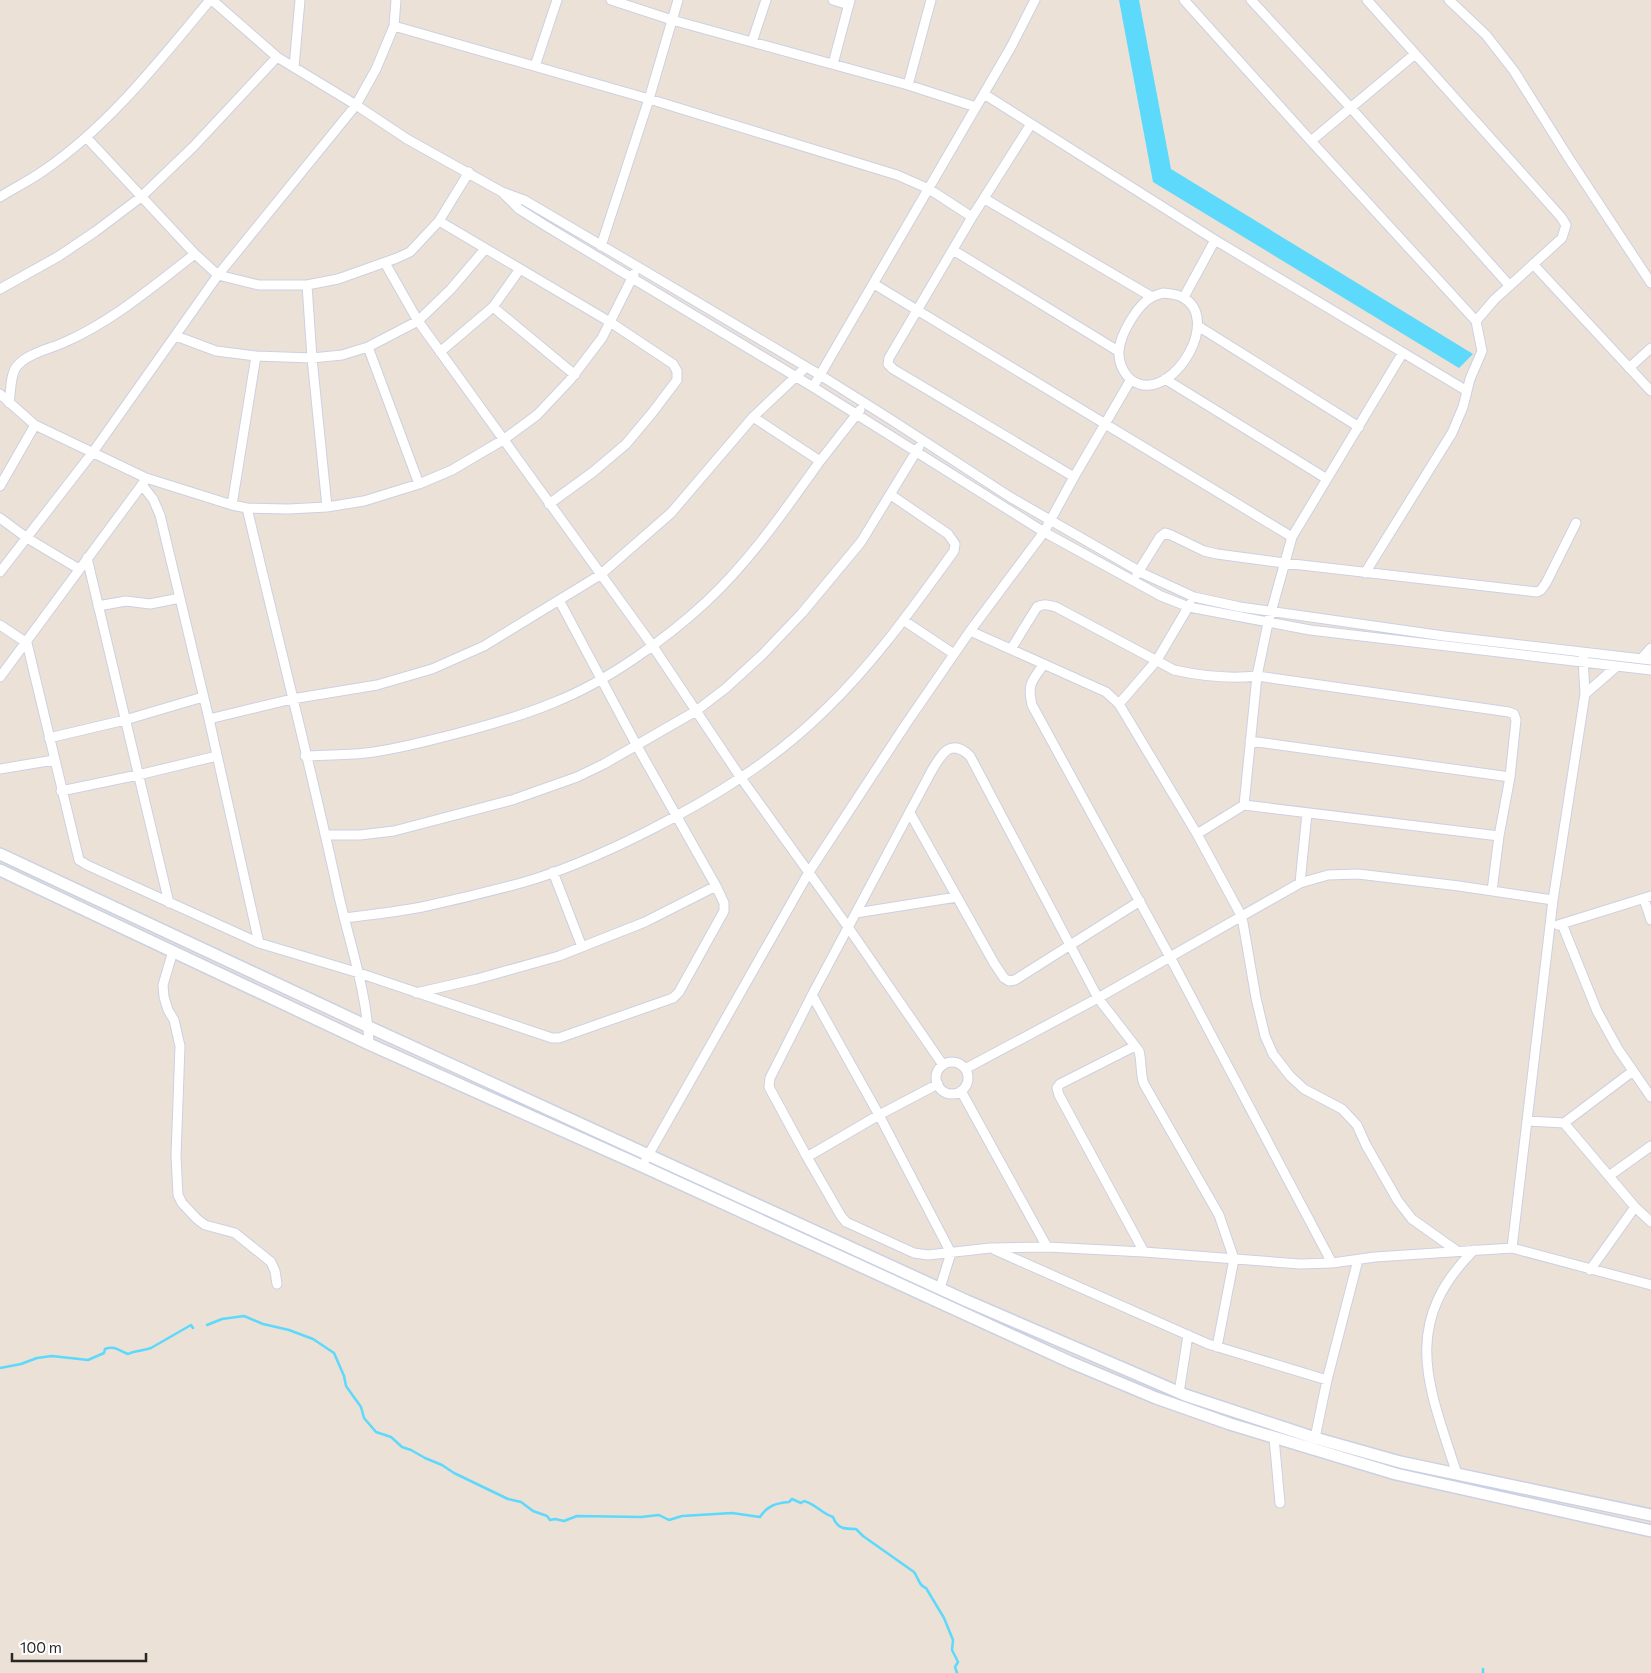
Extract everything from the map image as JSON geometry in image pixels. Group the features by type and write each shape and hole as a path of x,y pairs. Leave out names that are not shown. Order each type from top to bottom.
{"main road":[{"path":"0,854 368,1027 940,1288 1080,1351 1180,1393 1315,1438 1400,1462 1651,1515"},
{"path":"0,870 370,1044 1070,1362 1156,1398 1274,1438 1396,1474 1651,1531"}],"street":[{"path":"0,197 43,171 86,137 130,94 211,0 276,57 408,139 502,192 524,200 806,367 1050,522 1138,571 1194,597 1271,612 1444,636 1651,660"},
{"path":"294,67 300,0"},
{"path":"0,572 93,452 218,275 356,105 376,69 394,26 396,0"},
{"path":"535,66 557,0"},
{"path":"611,0 672,20 908,85 976,107"},
{"path":"601,246 649,99 678,0"},
{"path":"752,42 766,0"},
{"path":"833,0 849,2 833,64"},
{"path":"908,85 931,0"},
{"path":"813,387 984,94 1036,0"},
{"path":"1184,0 1311,142 1476,321 1482,351 1470,379 1459,418 1452,433 1366,573"},
{"path":"1251,0 1351,108 1509,285"},
{"path":"1367,0 1561,217 1566,225 1562,238 1509,285 1476,321"},
{"path":"1450,0 1486,35 1514,71 1651,283"},
{"path":"394,26 649,99 897,175 929,189 972,217"},
{"path":"1311,142 1416,54"},
{"path":"0,289 59,256 96,231 140,197 194,146 276,57"},
{"path":"984,94 1215,240 1336,312 1402,354 1467,391"},
{"path":"1031,124 972,217 889,358 888,364 893,369 1074,477"},
{"path":"86,137 140,197 218,275 259,285 306,285 338,279 385,263 410,252 439,221 468,172"},
{"path":"502,192 518,209 813,387 1044,532 1161,596 1188,607 1310,630 1651,670"},
{"path":"985,199 1152,297"},
{"path":"439,221 610,322 673,364 678,371 677,380 626,444 593,472 549,504"},
{"path":"570,240 575,231"},
{"path":"1184,297 1215,240"},
{"path":"176,336 216,351 256,356 312,358 342,354 368,347 418,321 451,289 485,249"},
{"path":"953,250 1118,351"},
{"path":"9,403 16,366 24,360 66,342 110,318 195,254"},
{"path":"385,263 418,321 652,645 741,778 810,872 944,1065"},
{"path":"1533,264 1651,391"},
{"path":"0,394 35,425 93,452 144,481 247,508 288,509 326,507 364,501 419,484 452,470 503,440 537,414 575,375 602,338 638,267"},
{"path":"440,352 493,307 520,269"},
{"path":"874,284 1292,536"},
{"path":"306,285 326,507"},
{"path":"672,302 678,291"},
{"path":"1163,293 1184,297 1195,314 1198,326 1193,346 1185,360 1165,379 1142,385 1130,381 1122,369 1118,351 1130,320 1139,308 1152,297 1163,293"},
{"path":"493,307 575,375"},
{"path":"721,332 728,321"},
{"path":"1198,326 1359,427"},
{"path":"368,347 419,484"},
{"path":"1629,368 1651,348"},
{"path":"1244,805 1257,676 1268,623 1292,536 1402,354"},
{"path":"232,505 256,356"},
{"path":"209,720 292,699 378,685 432,669 484,646 600,575 671,513 753,417 806,367"},
{"path":"1165,379 1327,479"},
{"path":"642,1166 810,872 954,654 1044,532 1130,381"},
{"path":"305,756 367,753 456,734 557,702 602,679 652,645 701,607 737,570 865,404"},
{"path":"753,417 820,461"},
{"path":"0,486 35,425"},
{"path":"325,835 360,835 394,831 504,803 577,777 637,746 696,712 763,654 802,613 861,542 923,441"},
{"path":"977,490 984,479"},
{"path":"0,676 144,481"},
{"path":"144,481 160,515 259,942"},
{"path":"344,918 422,907 523,882 554,872 620,845 677,816 741,778 784,747 826,710 864,670 954,551 955,544 948,534 891,495"},
{"path":"247,508 344,918 359,973 370,1044"},
{"path":"0,518 28,538 79,569"},
{"path":"1133,581 1160,537 1165,534 1204,551 1284,563 1537,592 1546,584 1576,523"},
{"path":"87,558 169,903"},
{"path":"1119,704 1157,660 1194,597"},
{"path":"98,606 126,601 150,604 180,598"},
{"path":"0,624 26,642 79,860 169,903 259,942 359,973 552,1038 560,1038 665,1002 679,992 722,918 724,903 559,600"},
{"path":"1010,649 1036,608 1042,604 1056,607 1174,670 1235,679 1257,676 1514,714 1516,720 1510,777 1499,836 1492,891"},
{"path":"902,620 954,654"},
{"path":"1375,638 1376,626"},
{"path":"970,631 1106,692 1119,704 1197,834 1242,917 1265,1036 1273,1054 1290,1076 1304,1089 1342,1109 1357,1125 1366,1145 1398,1201 1412,1218 1457,1251"},
{"path":"1444,636 1444,646"},
{"path":"1518,644 1518,655"},
{"path":"1641,659 1651,648"},
{"path":"1512,1248 1553,900 1585,694 1583,652"},
{"path":"1044,664 1032,682 1029,692 1032,705 1140,901 1332,1263"},
{"path":"1585,694 1616,666"},
{"path":"49,738 125,720 203,697"},
{"path":"1250,741 1510,777"},
{"path":"1217,1347 1234,1259 1219,1215 1144,1084 1142,1061 1136,1046 1098,998 970,756 962,749 954,748 943,753 848,927 772,1072 769,1087 807,1157 846,1222 914,1253 928,1256 990,1248 1047,1247 1144,1252 1234,1259 1300,1264 1512,1248 1651,1285"},
{"path":"62,791 217,756"},
{"path":"0,769 54,760"},
{"path":"1197,834 1244,805 1499,836"},
{"path":"910,812 994,963 1004,978 1009,981 1015,980 1069,944 1140,901"},
{"path":"1300,883 1307,813"},
{"path":"554,872 582,947"},
{"path":"965,1069 1098,998 1300,883 1328,875 1358,874 1553,900"},
{"path":"416,993 486,977 559,956 646,922 716,886"},
{"path":"856,913 957,897"},
{"path":"1550,928 1648,898 1651,920"},
{"path":"1562,924 1597,1011 1651,1097"},
{"path":"173,951 163,985 164,997 168,1010 174,1020 180,1046 176,1156 178,1195 182,1203 205,1225 235,1233 271,1262 277,1284"},
{"path":"812,995 879,1115 951,1252 940,1288"},
{"path":"1136,1046 1060,1084 1057,1088 1059,1095 1144,1252"},
{"path":"952,1062 965,1069 967,1083 961,1091 956,1093 945,1092 938,1084 936,1076 944,1065 952,1062"},
{"path":"1527,1121 1564,1123 1633,1071"},
{"path":"807,1157 879,1115 938,1084"},
{"path":"961,1091 1047,1247"},
{"path":"1564,1123 1635,1207 1651,1222"},
{"path":"1609,1176 1651,1146"},
{"path":"1590,1270 1635,1207"},
{"path":"990,1248 1217,1347 1327,1380"},
{"path":"1457,1474 1431,1393 1426,1357 1430,1321 1435,1304 1446,1283 1474,1250"},
{"path":"1315,1438 1327,1380 1358,1260"},
{"path":"1180,1393 1188,1335"},
{"path":"1274,1438 1280,1504"}],"water":[{"path":"1119,0 1139,0 1171,169 1473,354 1459,368 1153,182"}],"waterway":[{"path":"207,1325 222,1319 244,1316 263,1324 289,1330 313,1339 334,1353 344,1376 346,1386 361,1407 364,1418 376,1432 391,1437 402,1447 442,1465 454,1473 508,1499 521,1502 533,1511 547,1516 550,1520 564,1521 577,1516 641,1517 659,1515 669,1520 682,1516 732,1513 760,1517 772,1506 789,1502 792,1499 801,1503 804,1501 808,1502 833,1517 839,1526 856,1529 914,1572 920,1584 926,1588 944,1618 953,1640 952,1650 958,1662 955,1667 957,1673"},
{"path":"0,1368 52,1356 88,1360 104,1353 105,1349 108,1348 117,1349 128,1354 151,1348 191,1325 193,1328"}]}
